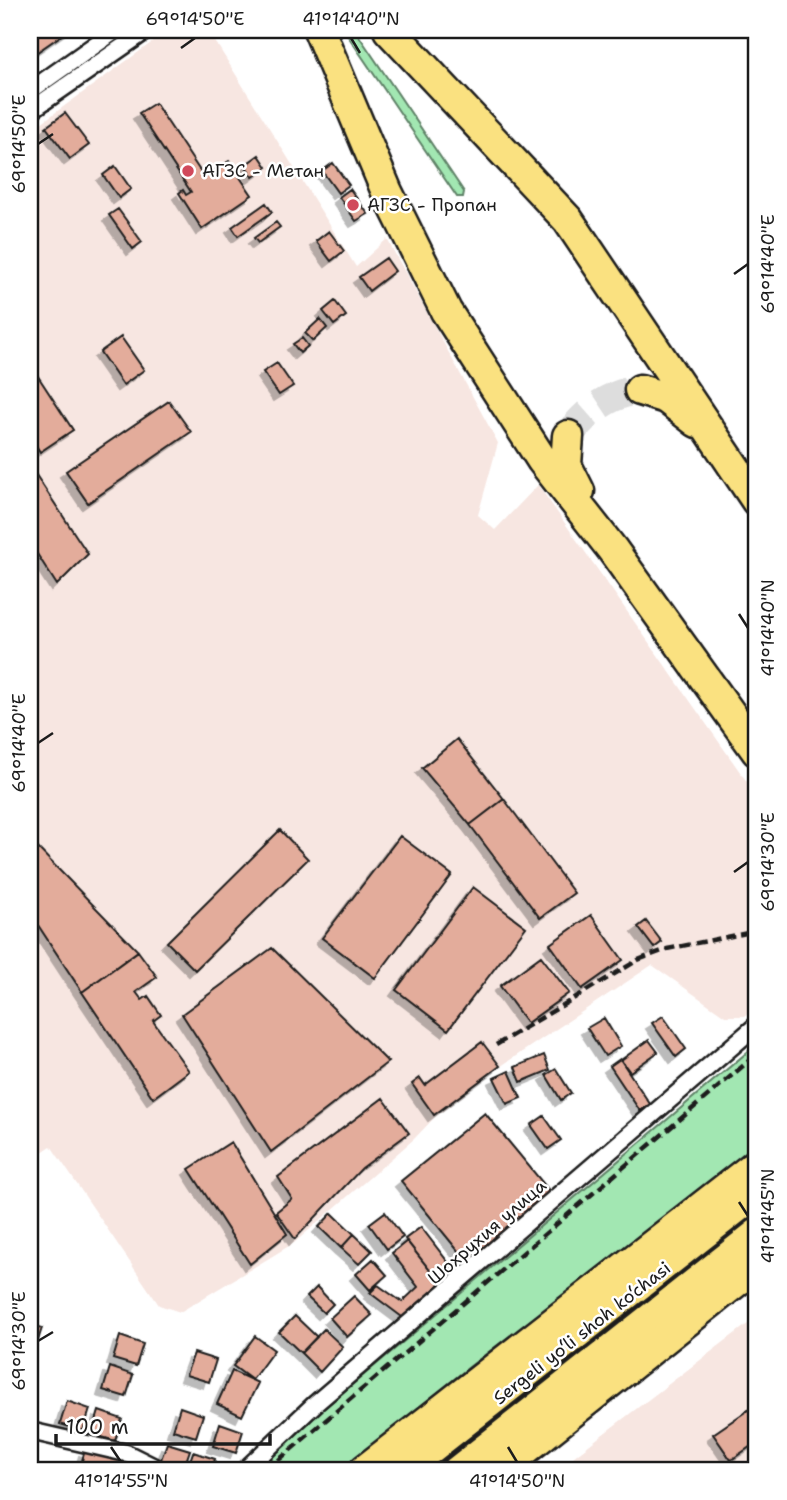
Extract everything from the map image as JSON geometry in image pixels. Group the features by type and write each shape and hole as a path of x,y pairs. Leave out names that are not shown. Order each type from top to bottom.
{"highway":[{"path":"319,30 387,192 446,311 542,460 612,549 757,759"},
{"path":"389,30 568,220 757,501"},
{"path":"640,390 654,392 677,405 722,447"},
{"path":"568,436 564,458 569,472 612,549"},
{"path":"731,718 757,751"},
{"path":"365,1470 757,1164"},
{"path":"499,1470 757,1265"}],"main road":[{"name":"Sergeli yo‘li shoh ko‘chasi","path":"406,1470 757,1194"},
{"name":"Sergeli yo‘li shoh ko‘chasi","path":"456,1470 757,1232"}],"street":[{"path":"30,94 34,88 116,30"},
{"path":"30,111 147,30"},
{"name":"Шохрухия улица","path":"244,1470 316,1403 757,1025"},
{"path":"30,1431 126,1452 160,1470"}],"shaded area":[{"path":"169,30 208,30 356,267 387,239 498,443 478,515 495,530 538,485 757,796 757,1005 745,1016 725,1016 652,965 504,1064 435,1117 414,1139 294,1243 180,1312 159,1305 51,1146 30,1160 30,131"},
{"path":"757,1317 757,1470 556,1470 724,1342"}],"green space":[{"path":"344,30 355,30 464,192 463,197 457,197"},
{"path":"757,1044 757,1146 469,1367 342,1470 251,1470"}],"building":[{"path":"30,30 69,30 30,57"},
{"name":"АГЗС - Метан","path":"155,103 204,177 229,161 252,195 202,229 179,193 183,190 186,195 191,192 139,113"},
{"path":"65,113 89,145 70,159 46,127"},
{"path":"259,155 267,167 253,177 245,165"},
{"path":"333,163 349,185 338,193 322,171"},
{"path":"115,166 131,189 119,198 103,175"},
{"name":"АГЗС - Пропан","path":"350,189 368,214 356,221 339,197"},
{"path":"266,203 272,212 238,236 232,227"},
{"path":"118,209 142,242 133,249 109,215"},
{"path":"276,222 280,227 258,243 254,238"},
{"path":"329,231 344,251 331,261 316,241"},
{"path":"386,258 395,271 369,291 359,277"},
{"path":"335,301 346,316 334,325 323,311"},
{"path":"320,319 327,328 313,341 305,333"},
{"path":"121,337 144,370 123,385 100,352"},
{"path":"302,338 308,346 300,353 293,344"},
{"path":"277,363 293,386 279,395 263,372"},
{"path":"30,364 73,430 40,452 30,436"},
{"path":"169,401 191,432 88,503 66,471"},
{"path":"30,466 88,554 57,585 30,543"},
{"path":"457,739 504,799 470,825 422,768"},
{"path":"504,799 574,893 540,918 470,825"},
{"path":"280,830 308,859 195,970 167,942"},
{"path":"400,836 452,875 375,978 322,938"},
{"path":"30,840 138,951 82,992 30,913"},
{"path":"473,887 526,927 448,1030 396,990"},
{"path":"591,915 623,960 582,989 550,944"},
{"path":"646,921 662,942 654,948 638,927"},
{"path":"272,948 388,1062 271,1152 182,1014"},
{"path":"138,951 157,977 136,992 142,1000 148,996 161,1015 153,1021 189,1071 153,1098 82,992"},
{"path":"541,956 569,993 527,1023 500,986"},
{"path":"663,1016 686,1049 676,1057 652,1023"},
{"path":"604,1018 621,1046 605,1056 587,1028"},
{"path":"649,1040 658,1052 630,1072 621,1060"},
{"path":"482,1042 500,1066 434,1115 412,1084 420,1078 425,1085"},
{"path":"544,1055 550,1070 521,1082 515,1067"},
{"path":"620,1059 650,1104 640,1111 610,1066"},
{"path":"556,1069 571,1093 561,1100 546,1075"},
{"path":"509,1071 521,1098 507,1104 494,1078"},
{"path":"383,1098 409,1133 362,1168 295,1239 276,1212 292,1199 278,1177"},
{"path":"485,1113 552,1194 468,1263 401,1181"},
{"path":"544,1116 561,1140 548,1149 531,1125"},
{"path":"231,1142 287,1234 250,1264 189,1169"},
{"path":"385,1212 403,1237 387,1249 369,1224"},
{"path":"332,1213 354,1234 341,1248 319,1227"},
{"path":"421,1227 454,1270 440,1283 405,1239"},
{"path":"354,1234 372,1251 359,1264 341,1248"},
{"path":"407,1241 440,1283 406,1320 370,1293 378,1285 402,1302 418,1287 392,1253"},
{"path":"373,1259 387,1275 370,1290 356,1274"},
{"path":"317,1287 333,1304 324,1313 307,1297"},
{"path":"354,1296 372,1315 347,1337 330,1318"},
{"path":"295,1316 317,1337 301,1353 279,1332"},
{"path":"30,1324 42,1328 35,1350 30,1348"},
{"path":"324,1329 343,1347 320,1372 301,1353"},
{"path":"120,1336 143,1344 136,1366 113,1359"},
{"path":"255,1336 274,1350 252,1380 233,1366"},
{"path":"194,1353 216,1360 209,1382 186,1375"},
{"path":"110,1367 133,1375 126,1397 103,1390"},
{"path":"232,1371 258,1383 242,1416 217,1404"},
{"path":"67,1401 90,1409 83,1431 60,1424"},
{"path":"757,1404 757,1442 731,1460 713,1434"},
{"path":"180,1407 203,1415 196,1437 173,1430"},
{"path":"99,1411 122,1419 115,1441 92,1434"},
{"path":"220,1423 243,1431 236,1453 213,1446"},
{"path":"167,1443 190,1450 183,1470 159,1465"},
{"path":"85,1450 128,1463 126,1470 105,1470 81,1464"},
{"path":"193,1452 215,1459 212,1470 187,1470"}],"tunnel":[{"path":"568,436 582,419 599,405 618,395 640,390"}],"railway":[{"path":"496,1045 638,960 667,949 757,931"},
{"path":"267,1470 757,1054"}],"place":[{"name":"АГЗС - Метан","path":"188,171"},
{"name":"АГЗС - Пропан","path":"353,205"}]}
